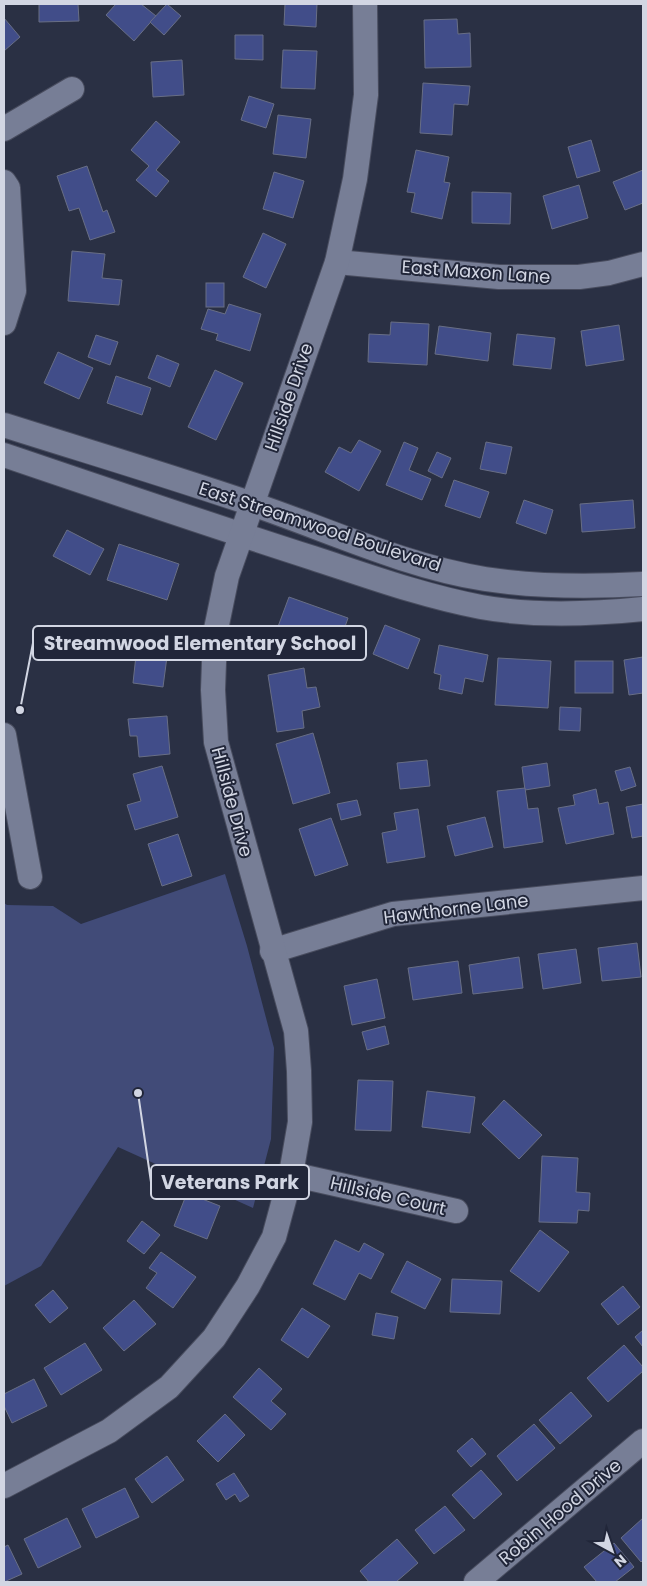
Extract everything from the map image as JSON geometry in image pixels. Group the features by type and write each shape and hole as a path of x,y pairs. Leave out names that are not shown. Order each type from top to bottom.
{"street":[{"name":"Hillside Drive","path":"4,1486 109,1431 169,1387 214,1338 248,1286 274,1237 291,1174 300,1122 296,1031 272,951 216,742 213,690 215,634 227,576 336,262 355,179 366,95 365,4"},
{"path":"4,129 72,89"},
{"path":"4,182 8,188 14,291 4,324"},
{"name":"East Maxon Lane","path":"336,262 499,277 579,277 609,273 643,264"},
{"name":"East Streamwood Boulevard","path":"4,425 252,504 409,561 485,579 553,585 643,584"},
{"name":"East Streamwood Boulevard","path":"4,455 241,535 431,596 482,607 519,611 596,613 643,609"},
{"path":"4,735 30,877"},
{"name":"Hawthorne Lane","path":"272,951 393,914 643,888"},
{"name":"Hillside Court","path":"291,1174 456,1211"},
{"name":"Robin Hood Drive","path":"476,1582 643,1441"}],"shaded area":[{"path":"225,874 247,946 274,1048 271,1139 253,1208 118,1147 41,1266 4,1286 4,903 7,905 53,906 81,924"}],"building":[{"path":"39,4 78,4 79,21 39,22"},
{"path":"116,4 141,4 156,16 134,41 106,15"},
{"path":"167,4 181,16 164,35 150,22"},
{"path":"285,4 317,4 316,27 284,25"},
{"path":"4,18 20,37 4,51"},
{"path":"457,19 458,34 470,33 471,67 425,68 424,20"},
{"path":"235,35 263,35 263,60 235,59"},
{"path":"283,50 317,51 315,89 281,88"},
{"path":"182,60 184,95 153,97 151,62"},
{"path":"423,83 470,86 468,105 454,104 452,135 420,133"},
{"path":"249,96 274,104 266,128 241,120"},
{"path":"278,115 311,119 306,158 273,154"},
{"path":"156,121 180,142 156,170 169,181 156,197 136,180 149,166 131,150"},
{"path":"591,140 600,171 577,178 568,147"},
{"path":"416,150 449,157 444,182 450,183 442,219 411,212 415,193 407,192"},
{"path":"87,166 103,212 107,210 115,232 90,240 79,208 69,211 57,176"},
{"path":"643,170 643,203 625,210 613,182"},
{"path":"274,172 304,181 293,218 263,209"},
{"path":"579,185 588,218 552,229 543,196"},
{"path":"472,192 511,193 510,224 472,223"},
{"path":"263,233 286,244 266,288 243,277"},
{"path":"72,251 105,254 102,278 122,280 119,305 68,301"},
{"path":"206,283 224,283 224,307 206,307"},
{"path":"229,304 261,314 250,351 216,340 218,334 201,329 208,309 225,314"},
{"path":"391,322 429,324 427,365 368,362 369,334 390,335"},
{"path":"619,325 624,360 586,366 581,331"},
{"path":"439,326 491,333 488,361 435,354"},
{"path":"517,334 555,338 551,369 513,365"},
{"path":"96,335 118,342 110,365 88,357"},
{"path":"58,352 93,368 79,399 44,383"},
{"path":"157,355 179,364 170,387 148,378"},
{"path":"215,370 243,383 216,440 188,427"},
{"path":"116,376 151,388 142,415 107,403"},
{"path":"359,440 381,451 359,491 325,472 339,447 351,453"},
{"path":"404,442 418,448 409,470 431,479 422,500 386,485"},
{"path":"486,442 512,447 506,474 480,469"},
{"path":"437,452 451,458 442,478 428,471"},
{"path":"454,480 489,492 480,518 445,506"},
{"path":"524,500 553,510 546,534 516,523"},
{"path":"633,500 635,528 582,532 580,504"},
{"path":"67,530 104,549 90,575 53,556"},
{"path":"119,544 179,564 167,600 107,580"},
{"path":"289,597 348,618 336,653 276,632"},
{"path":"385,625 420,639 408,669 373,654"},
{"path":"439,645 488,655 483,682 465,678 462,694 439,689 441,675 434,673"},
{"path":"137,646 168,649 163,687 133,683"},
{"path":"643,657 643,693 629,695 624,660"},
{"path":"498,658 551,661 548,708 495,705"},
{"path":"575,661 613,661 613,693 575,693"},
{"path":"304,668 307,688 316,687 320,707 302,711 304,728 277,732 268,675"},
{"path":"560,707 581,708 580,731 559,730"},
{"path":"167,716 170,754 139,757 137,736 130,736 128,719"},
{"path":"313,733 330,793 293,804 276,744"},
{"path":"427,760 430,786 400,789 397,763"},
{"path":"547,763 550,786 525,790 522,767"},
{"path":"162,766 178,817 135,830 127,805 141,801 133,774"},
{"path":"630,767 636,786 621,791 615,771"},
{"path":"525,788 528,809 538,808 543,842 504,848 497,791"},
{"path":"596,789 599,804 608,802 614,834 566,844 558,808 575,805 573,795"},
{"path":"357,800 361,815 341,820 337,804"},
{"path":"643,804 643,836 632,838 626,807"},
{"path":"418,809 425,857 387,863 382,833 397,830 394,813"},
{"path":"485,817 493,847 455,856 447,826"},
{"path":"331,818 348,865 315,876 299,829"},
{"path":"178,834 192,876 162,886 148,844"},
{"path":"637,943 641,977 602,981 598,948"},
{"path":"576,949 581,983 543,989 538,954"},
{"path":"519,957 523,988 473,994 469,965"},
{"path":"458,961 462,993 413,1000 408,968"},
{"path":"377,979 385,1018 352,1025 344,986"},
{"path":"385,1026 389,1044 367,1050 362,1032"},
{"path":"358,1080 393,1081 391,1131 355,1130"},
{"path":"427,1091 475,1097 470,1133 422,1127"},
{"path":"504,1100 542,1135 519,1159 482,1124"},
{"path":"542,1156 578,1158 576,1192 590,1193 589,1211 578,1210 577,1223 539,1222"},
{"path":"187,1193 220,1206 207,1239 174,1226"},
{"path":"142,1221 160,1235 144,1254 127,1241"},
{"path":"540,1230 569,1252 539,1292 510,1271"},
{"path":"335,1240 359,1252 364,1243 384,1254 371,1279 359,1273 345,1300 313,1284"},
{"path":"161,1252 196,1277 173,1308 146,1288 157,1273 149,1268"},
{"path":"407,1261 441,1279 425,1309 391,1292"},
{"path":"452,1279 502,1281 500,1314 450,1312"},
{"path":"623,1286 640,1307 618,1325 601,1304"},
{"path":"53,1290 68,1308 50,1323 35,1305"},
{"path":"134,1300 156,1324 124,1351 103,1328"},
{"path":"302,1308 330,1326 308,1358 281,1340"},
{"path":"376,1313 398,1317 394,1339 372,1335"},
{"path":"643,1330 643,1347 635,1337"},
{"path":"85,1343 102,1370 61,1395 44,1368"},
{"path":"624,1345 643,1367 643,1371 608,1402 587,1378"},
{"path":"259,1368 282,1389 271,1401 286,1414 271,1430 233,1397"},
{"path":"34,1379 47,1406 12,1423 4,1406 4,1394"},
{"path":"571,1392 592,1416 560,1444 539,1420"},
{"path":"225,1414 245,1435 218,1462 197,1441"},
{"path":"534,1424 555,1448 517,1481 497,1456"},
{"path":"472,1438 486,1454 471,1467 457,1451"},
{"path":"167,1456 184,1480 152,1503 135,1479"},
{"path":"481,1470 502,1494 474,1519 452,1495"},
{"path":"234,1473 249,1496 240,1502 235,1494 226,1500 216,1484"},
{"path":"125,1488 139,1517 96,1538 82,1509"},
{"path":"445,1506 465,1530 434,1554 415,1530"},
{"path":"67,1518 81,1547 38,1568 24,1539"},
{"path":"643,1518 643,1560 641,1562 621,1538"},
{"path":"397,1539 418,1563 396,1582 369,1582 360,1571"},
{"path":"614,1543 634,1567 615,1582 597,1582 584,1567"},
{"path":"8,1545 22,1574 4,1582 4,1547"}],"place":[{"name":"Streamwood Elementary School","path":"20,710"},
{"name":"Veterans Park","path":"138,1093"}]}
